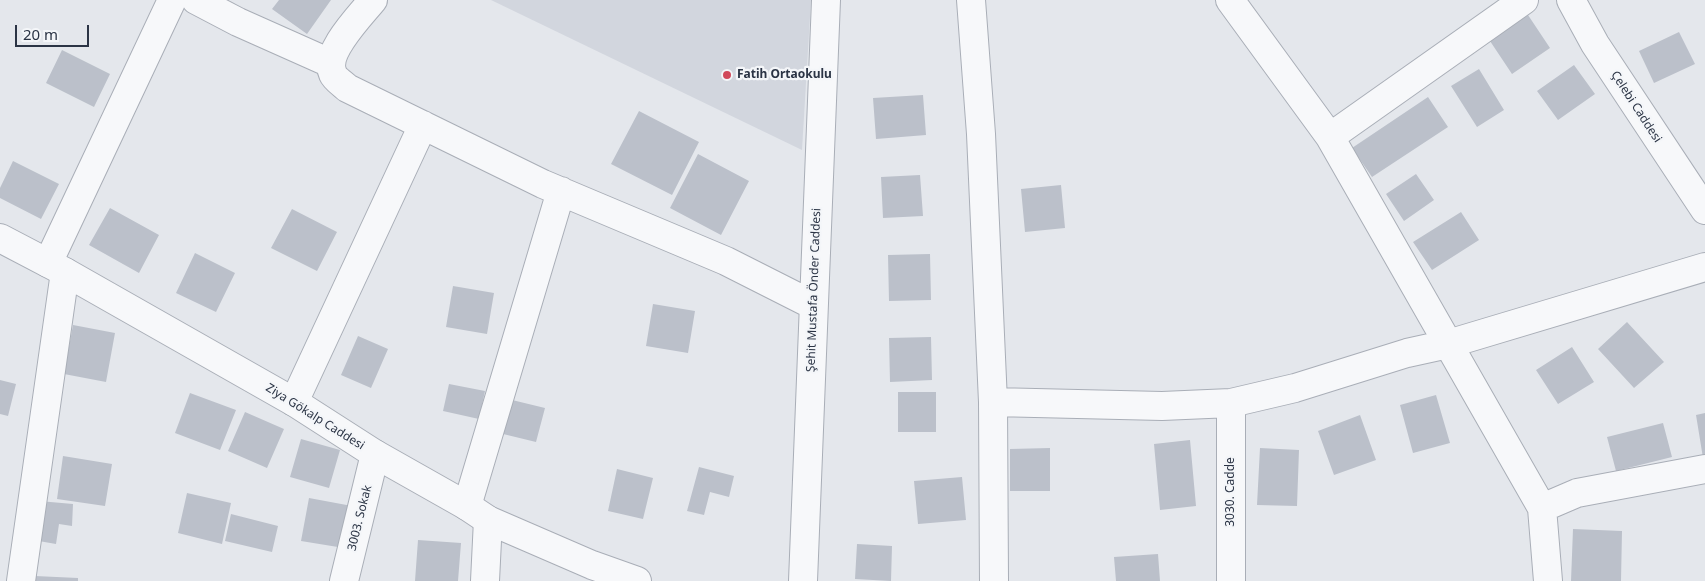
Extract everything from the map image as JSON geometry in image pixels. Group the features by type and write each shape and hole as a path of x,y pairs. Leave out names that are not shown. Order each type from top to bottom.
{"street":[{"path":"21,581 56,267 172,0"},
{"path":"196,0 238,22 330,63"},
{"path":"373,0 344,34 330,63 333,75 347,88 561,191 726,261 813,305"},
{"name":"Şehit Mustafa Önder Caddesi","path":"803,581 826,0"},
{"path":"971,0 981,134 993,402 994,581"},
{"path":"1230,0 1330,137 1542,508 1548,581"},
{"path":"1330,137 1524,0"},
{"name":"Çelebi Caddesi","path":"1571,0 1595,44 1705,210"},
{"path":"294,402 424,125"},
{"path":"485,581 478,513 561,191"},
{"name":"Ziya Gökalp Caddesi","path":"0,238 56,267 294,402 375,454 478,513 592,565 637,581"},
{"path":"993,402 1162,406 1230,403 1295,388 1407,353 1448,344 1705,267"},
{"name":"3030. Cadde","path":"1230,403 1231,581"},
{"name":"3003. Sokak","path":"344,581 375,454"},
{"path":"1542,508 1577,493 1705,470"}],"shaded area":[{"name":"Fatih Ortaokulu","path":"491,0 811,0 802,150"}],"building":[{"path":"279,0 331,0 307,34 272,9"},
{"path":"1528,15 1550,48 1512,74 1490,41"},
{"path":"1679,32 1695,64 1654,83 1639,51"},
{"path":"62,50 110,74 94,107 46,83"},
{"path":"1574,65 1595,94 1558,120 1537,91"},
{"path":"1479,69 1504,110 1477,127 1451,86"},
{"path":"923,95 926,135 876,139 873,98"},
{"path":"1428,97 1448,127 1372,177 1352,148"},
{"path":"639,111 699,142 672,195 611,164"},
{"path":"698,154 749,181 721,235 670,208"},
{"path":"13,161 59,184 41,219 0,198 0,188"},
{"path":"1416,174 1434,200 1404,221 1386,194"},
{"path":"920,175 923,216 883,218 881,177"},
{"path":"1061,185 1065,228 1025,232 1021,189"},
{"path":"110,208 159,235 139,273 89,245"},
{"path":"292,209 337,232 317,271 271,248"},
{"path":"1461,212 1479,240 1432,270 1413,242"},
{"path":"195,253 235,273 216,312 176,293"},
{"path":"930,254 931,300 889,301 888,255"},
{"path":"453,286 494,293 487,334 446,327"},
{"path":"653,304 695,311 688,353 646,346"},
{"path":"1627,322 1664,362 1634,388 1598,349"},
{"path":"73,325 115,333 106,382 64,374"},
{"path":"358,336 388,349 371,388 341,375"},
{"path":"931,337 932,380 890,382 889,338"},
{"path":"1572,347 1594,382 1558,404 1536,370"},
{"path":"0,380 16,384 8,416 0,414"},
{"path":"449,384 485,391 479,419 443,411"},
{"path":"898,392 936,392 936,432 898,432"},
{"path":"190,393 236,410 220,450 175,433"},
{"path":"1436,395 1450,443 1413,453 1400,405"},
{"path":"508,399 545,408 536,442 499,433"},
{"path":"245,412 284,429 267,468 228,451"},
{"path":"1705,413 1705,457 1703,458 1696,415"},
{"path":"1360,415 1376,460 1334,475 1318,431"},
{"path":"1663,423 1672,457 1616,471 1607,437"},
{"path":"301,439 340,450 329,488 290,477"},
{"path":"1190,440 1196,506 1160,510 1154,444"},
{"path":"1050,448 1050,491 1010,491 1010,449"},
{"path":"1260,448 1299,450 1297,506 1257,505"},
{"path":"63,456 112,464 105,506 57,499"},
{"path":"699,467 734,476 729,497 710,492 704,515 687,511"},
{"path":"617,469 653,478 643,519 608,511"},
{"path":"962,477 966,520 918,524 914,481"},
{"path":"187,493 231,503 222,544 178,533"},
{"path":"309,498 352,506 344,548 301,541"},
{"path":"39,501 73,504 72,526 59,524 56,544 33,540"},
{"path":"231,514 278,526 272,552 225,541"},
{"path":"1573,529 1622,531 1621,581 1571,581"},
{"path":"418,540 461,543 458,581 415,581"},
{"path":"857,544 892,546 891,581 855,579"},
{"path":"1158,554 1160,581 1116,581 1114,557"},
{"path":"35,576 78,578 78,581 35,581"}],"place":[{"name":"Fatih Ortaokulu","path":"727,75"}]}
